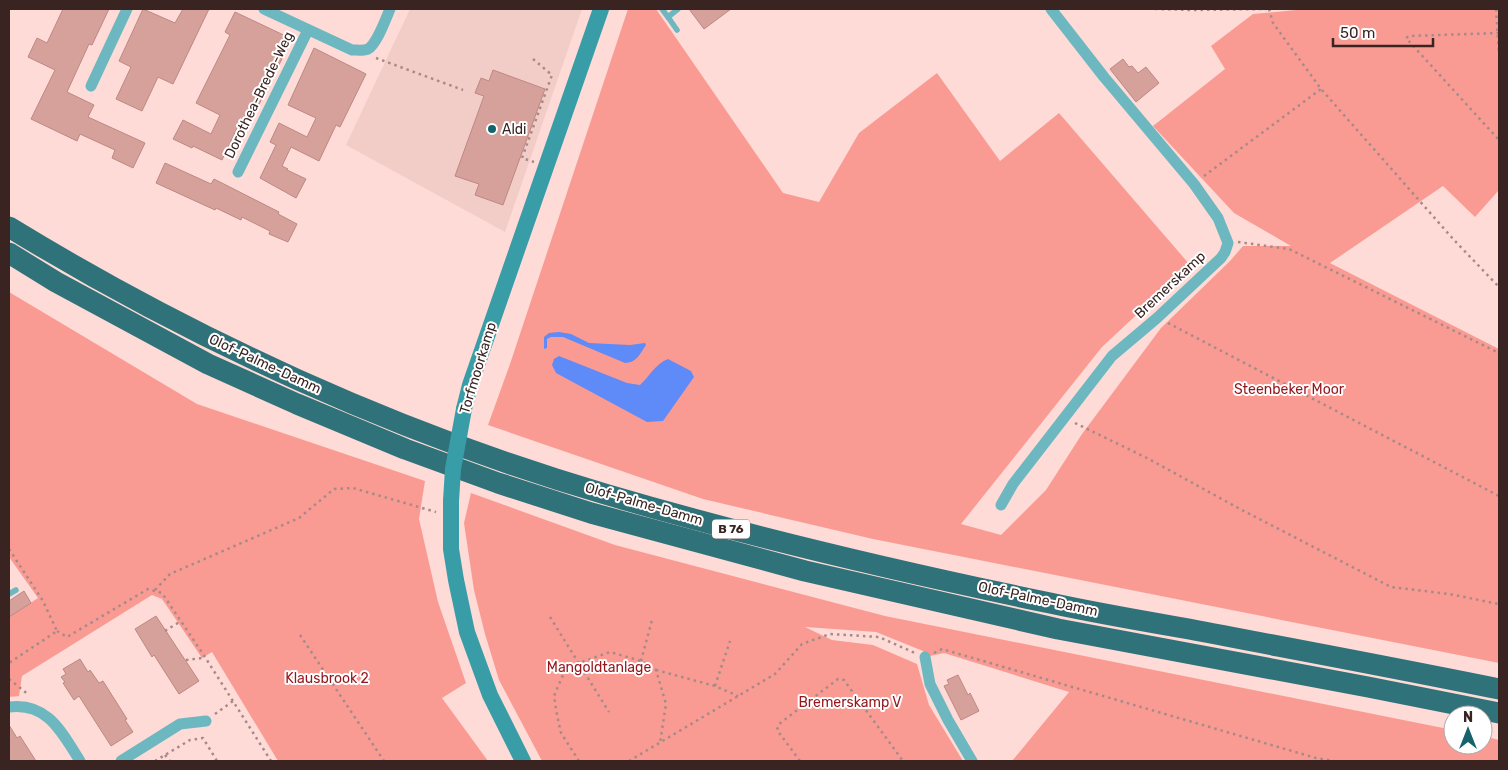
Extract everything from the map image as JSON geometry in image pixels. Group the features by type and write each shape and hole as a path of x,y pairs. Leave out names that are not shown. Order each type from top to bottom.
{"highway":[{"name":"Olof-Palme-Damm","path":"9,227 68,263 152,309 217,342 329,394 416,429 510,463 602,493 696,520 809,549 1042,601 1499,689"},
{"name":"Olof-Palme-Damm","path":"9,253 56,282 208,364 297,404 405,449 591,514 805,571 1058,629 1368,687 1499,714"}],"street":[{"path":"91,86 127,9"},
{"path":"264,9 352,50 368,49 374,44 390,9"},
{"name":"Torfmoorkamp","path":"523,761 490,695 467,632 456,580 446,507 470,385 601,9"},
{"path":"1051,9 1128,107 1194,184 1218,218 1228,243"},
{"name":"Dorothea-Brede-Weg","path":"238,172 308,30"},
{"name":"Bremerskamp","path":"1001,505 1013,484 1112,356 1157,318 1221,258 1228,243"},
{"path":"925,657 930,684 972,761"},
{"path":"9,707 24,706 37,710 55,723 80,761"},
{"path":"121,761 180,724 206,721"}],"lane":[{"path":"662,9 677,30"},
{"path":"668,16 678,9"},
{"path":"9,594 16,590"}],"path":[{"path":"1155,9 1268,9 1273,23 1321,89 1454,240 1499,287"},
{"path":"1496,9 1499,54"},
{"path":"1499,33 1409,36 1406,38 1499,140"},
{"path":"368,49 372,55 380,60 463,90"},
{"path":"533,59 552,75 522,158 538,164"},
{"path":"1194,184 1321,89"},
{"path":"1228,243 1243,242 1289,249 1499,353"},
{"path":"1157,318 1499,496"},
{"path":"1065,418 1147,458 1390,587 1449,594 1499,604"},
{"path":"155,590 170,574 299,518 334,489 353,488 446,507"},
{"path":"9,549 43,601 57,631 67,637 148,589 162,592 271,761"},
{"path":"550,617 609,712"},
{"path":"641,661 652,620"},
{"path":"165,631 182,621"},
{"path":"9,663 57,631"},
{"path":"629,761 775,674 802,644 830,634 878,637 925,657 942,649 1316,758 1334,761"},
{"path":"300,635 384,761"},
{"path":"715,686 730,641"},
{"path":"579,761 561,733 554,696 562,677 579,663 610,652 641,661 656,670 715,686 738,696"},
{"path":"186,660 205,657"},
{"path":"656,670 666,704 660,743"},
{"path":"800,761 777,730 779,724 838,678 844,680 904,761"},
{"path":"9,679 36,700 37,710"},
{"path":"206,721 233,701"},
{"path":"155,761 190,740 203,738 217,761"},
{"path":"165,755 170,761"}],"shaded area":[{"path":"410,9 582,9 505,232 346,145"}],"green space":[{"name":"Steenbeker Moor","path":"628,9 656,9 783,193 819,202 859,133 937,73 1000,161 1059,113 1190,265 1102,347 961,524 1001,535 1046,490 1082,434 1161,328 1243,246 1291,246 1234,213 1153,126 1225,69 1211,46 1253,14 1307,9 1499,9 1499,190 1475,217 1443,186 1330,263 1499,349 1499,663 873,539 703,499 488,425"},
{"name":"Klausbrook 2","path":"9,292 197,404 425,481 419,519 438,602 466,683 442,698 488,761 278,761 212,652 202,658 162,599 152,595 22,676 19,696 9,697 9,617 38,598 9,557"},
{"path":"471,493 615,545 885,616 1443,728 1443,755 1493,755 1493,738 1499,740 1499,761 1012,761 1069,692 944,653 925,657 923,651 876,632 805,627 832,640 873,645 917,664 929,705 963,761 542,761 499,680 474,590 464,523"}],"water":[{"path":"549,333 571,334 589,343 630,345 645,343 646,345 640,355 629,363 563,337 547,339 547,348 544,349 544,337"},
{"path":"559,356 627,383 640,385 656,367 668,359 691,371 694,377 663,421 647,422 556,373 552,365 554,359"}],"building":[{"path":"63,9 109,9 92,45 89,44 67,92 94,105 88,117 145,143 133,168 112,158 115,150 80,134 77,141 31,119 55,70 28,57 37,38 47,43"},
{"path":"143,9 175,23 183,9 209,9 173,84 158,77 142,111 116,99 131,67 119,61"},
{"path":"689,9 731,9 704,29"},
{"path":"235,12 292,39 247,128 239,124 222,160 173,139 183,120 211,134 220,115 196,103 230,35 225,32"},
{"path":"314,48 366,74 340,127 336,125 319,161 291,147 282,166 306,179 296,198 260,178 276,145 270,142 279,123 307,137 316,118 288,105"},
{"path":"1123,59 1129,67 1132,66 1138,73 1146,67 1159,83 1136,102 1110,69"},
{"name":"Aldi","path":"493,70 545,89 503,205 475,195 479,184 455,176 484,96 475,93 481,78 489,81"},
{"path":"165,163 211,184 214,179 279,212 278,214 297,224 288,242 269,234 270,231 242,217 241,220 216,208 215,210 156,183"},
{"path":"24,591 31,603 9,617 9,601"},
{"path":"156,616 199,681 179,694 154,655 152,657 135,629"},
{"path":"80,659 88,672 90,670 99,683 103,681 133,732 111,746 79,696 74,700 63,683 65,682 61,677 66,674 63,669"},
{"path":"958,675 979,711 961,720 944,686 949,684 947,680"},
{"path":"9,725 17,738 20,736 36,761 9,761"}],"place":[{"name":"Aldi","path":"492,129"}],"park label":[{"name":"Mangoldtanlage","path":"599,667"},
{"name":"Bremerskamp V","path":"850,702"}]}
